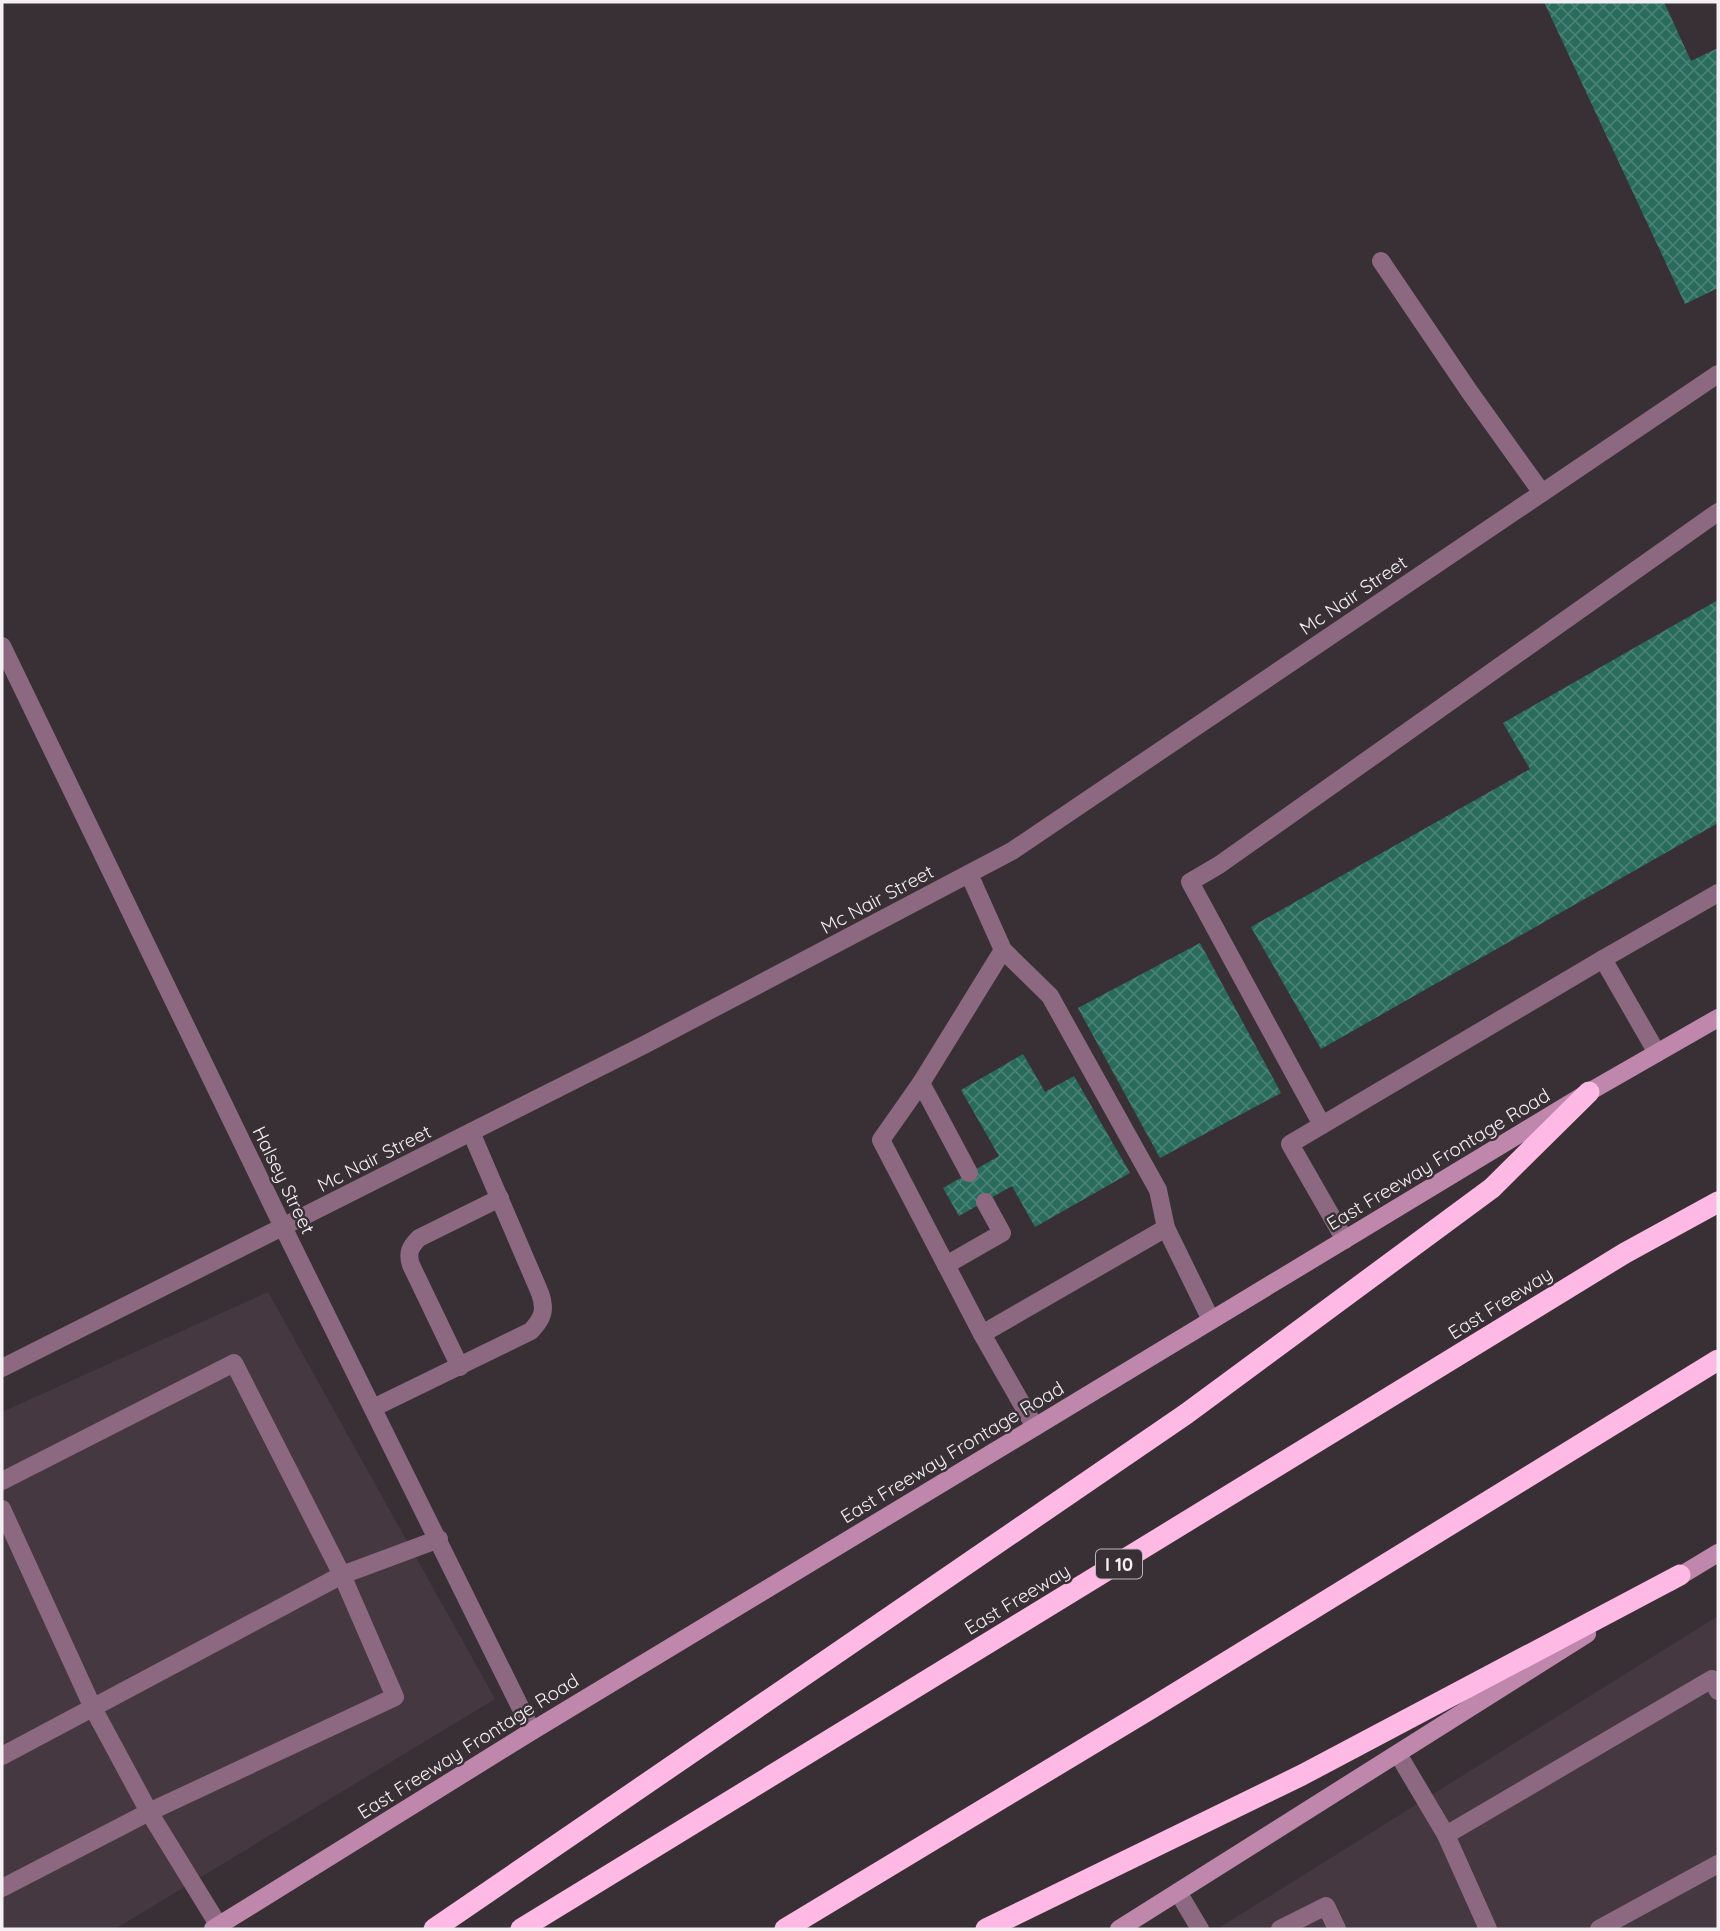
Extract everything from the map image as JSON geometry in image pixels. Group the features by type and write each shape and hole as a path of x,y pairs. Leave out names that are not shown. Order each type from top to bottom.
{"highway":[{"path":"434,1929 1186,1414 1492,1188 1589,1092"},
{"name":"East Freeway","path":"521,1929 1625,1253 1718,1202"},
{"path":"785,1929 1718,1360"},
{"path":"986,1929 1303,1776 1680,1575"}],"main road":[{"name":"East Freeway Frontage Road","path":"216,1927 531,1731 1589,1092 1718,1018"},
{"path":"1119,1929 1718,1553"}],"street":[{"path":"1381,261 1542,493"},
{"name":"Mc Nair Street","path":"2,1368 644,1045 1012,851 1718,373"},
{"path":"1322,1125 1190,881 1219,865 1718,512"},
{"name":"Halsey Street","path":"2,646 531,1731"},
{"path":"969,874 1003,950 1050,996 1158,1189 1166,1228 1211,1320"},
{"path":"1345,1240 1290,1144 1718,893"},
{"path":"1003,950 921,1083 881,1140 982,1334 1035,1427"},
{"path":"1603,959 1657,1053"},
{"path":"921,1083 969,1173"},
{"path":"373,1408 531,1331 542,1320 544,1305 471,1132"},
{"path":"460,1367 411,1265 408,1257 410,1247 419,1238 500,1198"},
{"path":"946,1265 1002,1233 985,1202"},
{"path":"982,1334 1166,1228"},
{"path":"2,1481 234,1363 342,1574 395,1697 149,1812 2,1888"},
{"path":"2,1509 93,1708 149,1812 216,1927"},
{"path":"2,1756 342,1574 439,1539"},
{"path":"1446,1835 1716,1682"},
{"path":"1398,1754 1446,1835 1488,1929"},
{"path":"1600,1929 1718,1864"},
{"path":"1178,1892 1200,1929"},
{"path":"1280,1929 1326,1906 1337,1929"}],"shaded area":[{"path":"268,1292 495,1699 115,1929 2,1929 2,1412"},
{"path":"1718,1616 1718,1929 1217,1929"}],"building":[{"path":"1544,2 1664,2 1691,61 1718,48 1718,288 1685,304"},
{"path":"1718,600 1718,823 1321,1049 1251,927 1530,769 1503,723"},
{"path":"1200,943 1281,1093 1160,1158 1078,1008"},
{"path":"1023,1054 1045,1092 1074,1076 1130,1173 1035,1227 1012,1186 959,1216 943,1188 999,1156 961,1090"}]}
